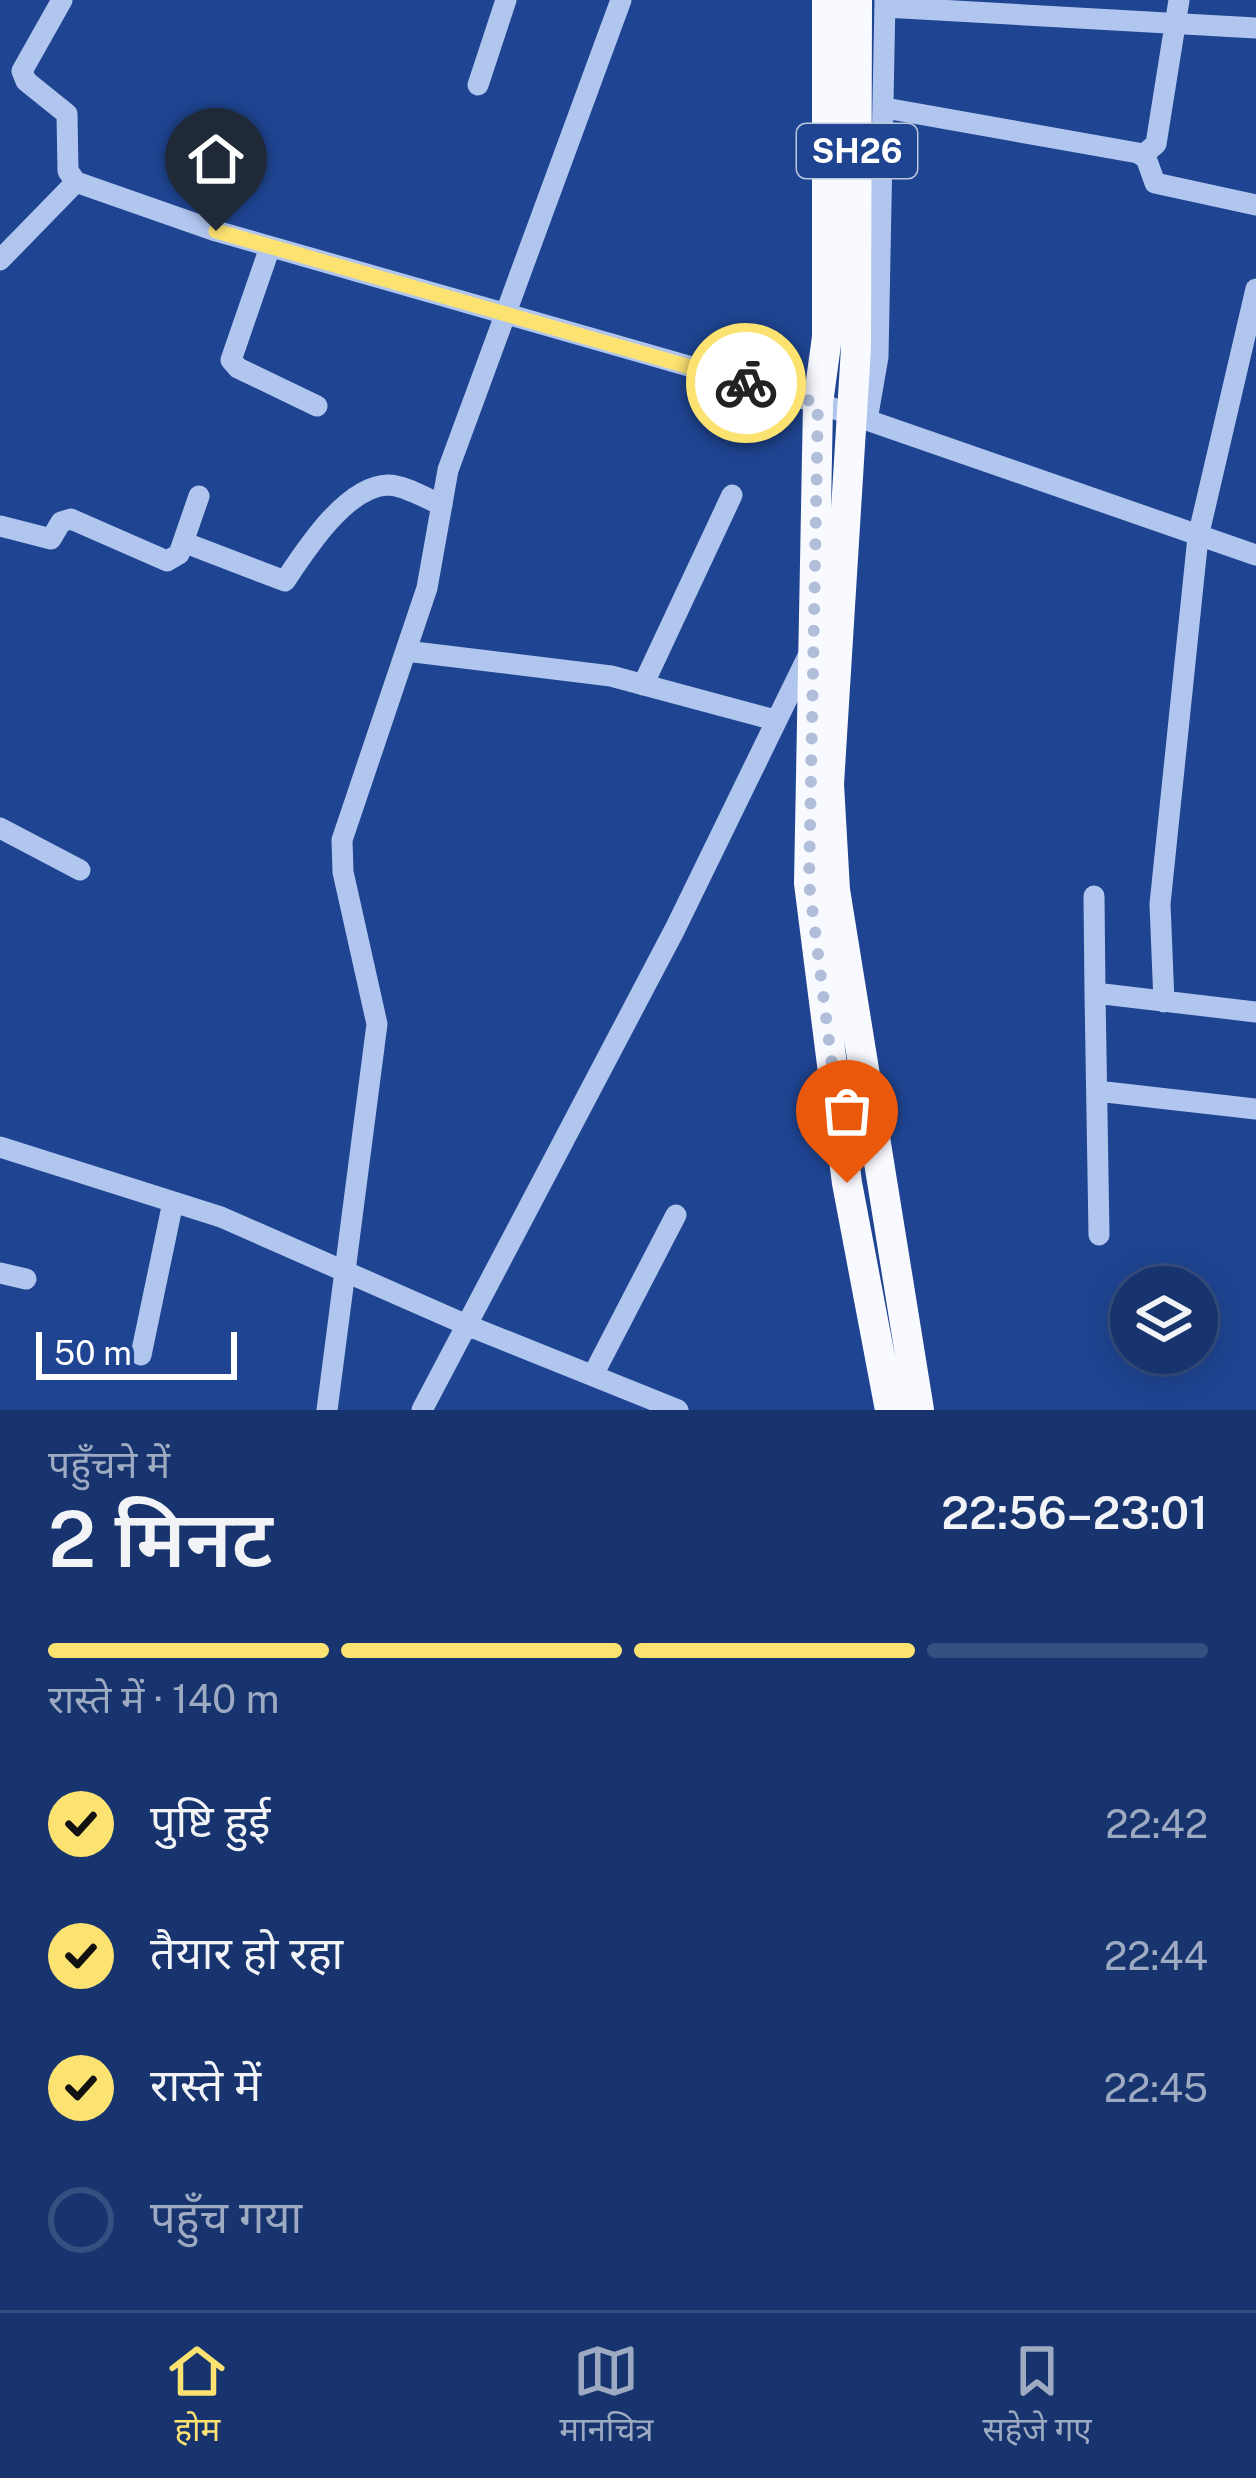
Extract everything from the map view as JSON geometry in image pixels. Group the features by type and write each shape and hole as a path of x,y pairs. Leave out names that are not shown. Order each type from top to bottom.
{"main road":[{"name":"SH26","path":"827,0 827,337 818,403 809,883 847,1183 890,1410"},
{"name":"SH26","path":"876,2 857,303 858,417 839,597 829,784 835,890 919,1410"}],"street":[{"path":"62,0 22,71 26,81 68,114 68,171 76,182 270,247 818,403 1256,555"},
{"path":"478,85 506,0"},
{"path":"1143,155 1156,144 1179,0"},
{"path":"327,1410 377,1024 343,872 342,840 427,588 448,470 619,1"},
{"path":"858,417 878,357 885,108 876,2 1256,28"},
{"path":"885,108 1143,155"},
{"path":"1143,155 1155,183 1256,205"},
{"path":"0,260 76,182"},
{"path":"270,247 231,360 238,368 317,406"},
{"path":"1164,1001 1160,904 1198,537 1256,289"},
{"path":"183,542 285,581 321,527 370,490 390,484 442,506"},
{"path":"643,685 732,495"},
{"path":"0,526 51,539 61,522 71,519 160,560 175,559 199,496"},
{"path":"422,1410 675,929 839,597"},
{"path":"406,651 611,676 775,720"},
{"path":"0,828 80,870"},
{"path":"1094,896 1099,1235"},
{"path":"1095,994 1256,1012"},
{"path":"1096,1090 1256,1109"},
{"path":"0,1147 173,1202 669,1408"},
{"path":"141,1355 173,1202"},
{"path":"593,1375 676,1215"},
{"path":"0,1273 26,1279"}],"way so far":[{"path":"746,383 818,403 809,883 847,1183"}],"route":[{"path":"216,231 746,383"}]}
